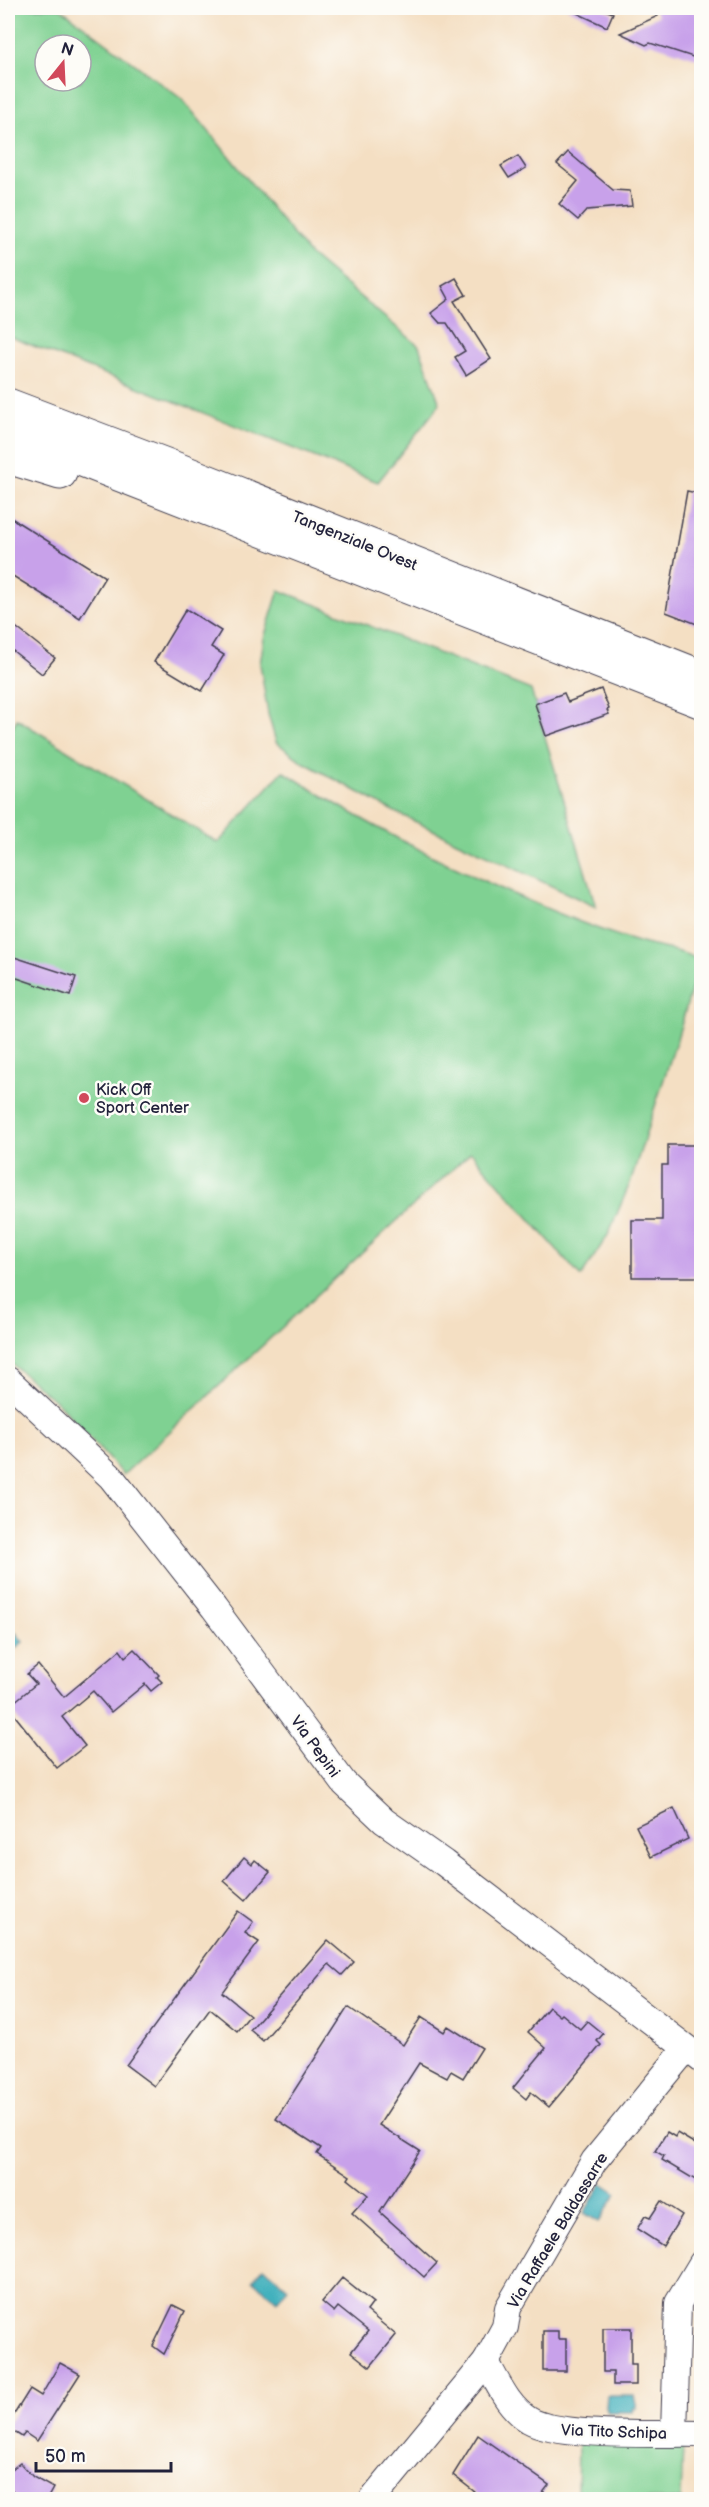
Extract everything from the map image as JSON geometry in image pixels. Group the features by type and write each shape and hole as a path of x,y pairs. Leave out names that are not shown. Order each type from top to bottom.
{"highway":[{"path":"8,382 139,438 174,468"},
{"name":"Tangenziale Ovest","path":"8,405 174,468 702,677"},
{"name":"Tangenziale Ovest","path":"8,431 702,702"},
{"path":"8,457 218,525 289,539"},
{"path":"597,635 629,636 702,664"},
{"path":"635,676 652,695 702,716"}],"street":[{"name":"Via Pepini","path":"8,1380 111,1477 214,1608 344,1783 384,1821 444,1863 693,2055"},
{"name":"Via Raffaele Baldassarre","path":"372,2499 486,2362 506,2327 508,2308 594,2162 693,2055"},
{"path":"674,2433 678,2303 702,2263"},
{"name":"Via Tito Schipa","path":"486,2362 509,2403 529,2420 557,2430 702,2434"}],"green space":[{"path":"8,8 60,8 183,100 309,254 419,346 440,404 378,482 8,336"},
{"path":"279,590 531,690 596,907 393,811 303,762 276,742 268,714 260,664 264,638"},
{"path":"17,719 218,843 283,771 390,834 504,890 604,931 697,959 698,967 677,1039 630,1183 608,1235 581,1277 471,1152 123,1475 60,1405 8,1361 8,734"},
{"path":"578,2442 683,2444 681,2499 577,2500"}],"water":[{"path":"16,1633 23,1642 8,1654 8,1639"},
{"path":"602,2183 617,2193 599,2222 584,2213"},
{"path":"264,2267 288,2288 277,2301 253,2280"},
{"path":"607,2396 634,2396 637,2408 634,2408 633,2412 608,2412"}],"building":[{"path":"566,8 599,8 613,13 607,27"},
{"path":"654,8 694,8 702,24 702,60 650,43 646,45 620,33 658,16"},
{"path":"568,152 613,190 630,191 632,206 587,210 578,220 559,204 578,181 557,164"},
{"path":"518,156 526,168 509,178 501,166"},
{"path":"456,278 466,295 454,301 491,359 466,375 455,357 465,351 447,323 440,323 431,313 449,299 442,286"},
{"path":"687,491 702,494 702,626 666,612"},
{"path":"8,516 105,577 80,618 8,573"},
{"path":"186,609 221,631 211,647 224,655 202,691 154,662"},
{"path":"8,621 55,658 42,674 8,647"},
{"path":"601,689 609,714 546,736 535,704 564,693 568,702"},
{"path":"8,955 76,977 70,996 8,975"},
{"path":"668,1145 702,1145 702,1277 632,1277 632,1220 662,1220 662,1165 668,1165"},
{"path":"134,1649 159,1675 157,1677 162,1682 151,1691 145,1684 111,1712 93,1691 62,1717 85,1746 57,1768 8,1707 36,1684 27,1674 38,1665 64,1697 120,1650 125,1657"},
{"path":"674,1808 688,1839 651,1857 636,1826"},
{"path":"244,1857 252,1864 255,1860 270,1872 246,1900 224,1881"},
{"path":"238,1911 253,1922 245,1933 259,1942 222,1992 250,2015 237,2031 210,2009 154,2086 126,2065"},
{"path":"328,1940 354,1962 342,1975 329,1964 263,2041 250,2030"},
{"path":"348,2007 403,2045 421,2017 444,2032 448,2026 482,2048 463,2078 451,2071 447,2078 419,2063 379,2125 420,2151 380,2212 437,2263 424,2277 352,2213 368,2195 348,2179 350,2176 317,2154 321,2148 276,2119"},
{"path":"549,2007 560,2016 562,2014 580,2029 587,2021 603,2034 597,2041 601,2045 549,2107 531,2092 526,2099 513,2088 546,2048 528,2032"},
{"path":"667,2132 675,2137 677,2133 702,2148 702,2184 662,2160 664,2156 655,2151"},
{"path":"661,2201 682,2215 663,2246 637,2229 645,2216 650,2218"},
{"path":"342,2278 373,2303 367,2311 396,2335 370,2367 351,2352 368,2331 338,2307 334,2312 322,2302"},
{"path":"173,2305 185,2311 164,2354 153,2346"},
{"path":"603,2328 631,2328 631,2364 636,2364 636,2385 613,2385 613,2372 603,2372"},
{"path":"543,2331 558,2331 558,2339 566,2339 566,2371 543,2371"},
{"path":"60,2363 80,2374 37,2441 25,2433 22,2437 8,2428 8,2424 30,2389 41,2396"},
{"path":"478,2435 549,2485 538,2499 484,2499 453,2475"},
{"path":"20,2463 33,2477 53,2488 47,2499 18,2499 8,2484 8,2472"}],"place":[{"name":"Kick Off Sport Center","path":"84,1098"}]}
